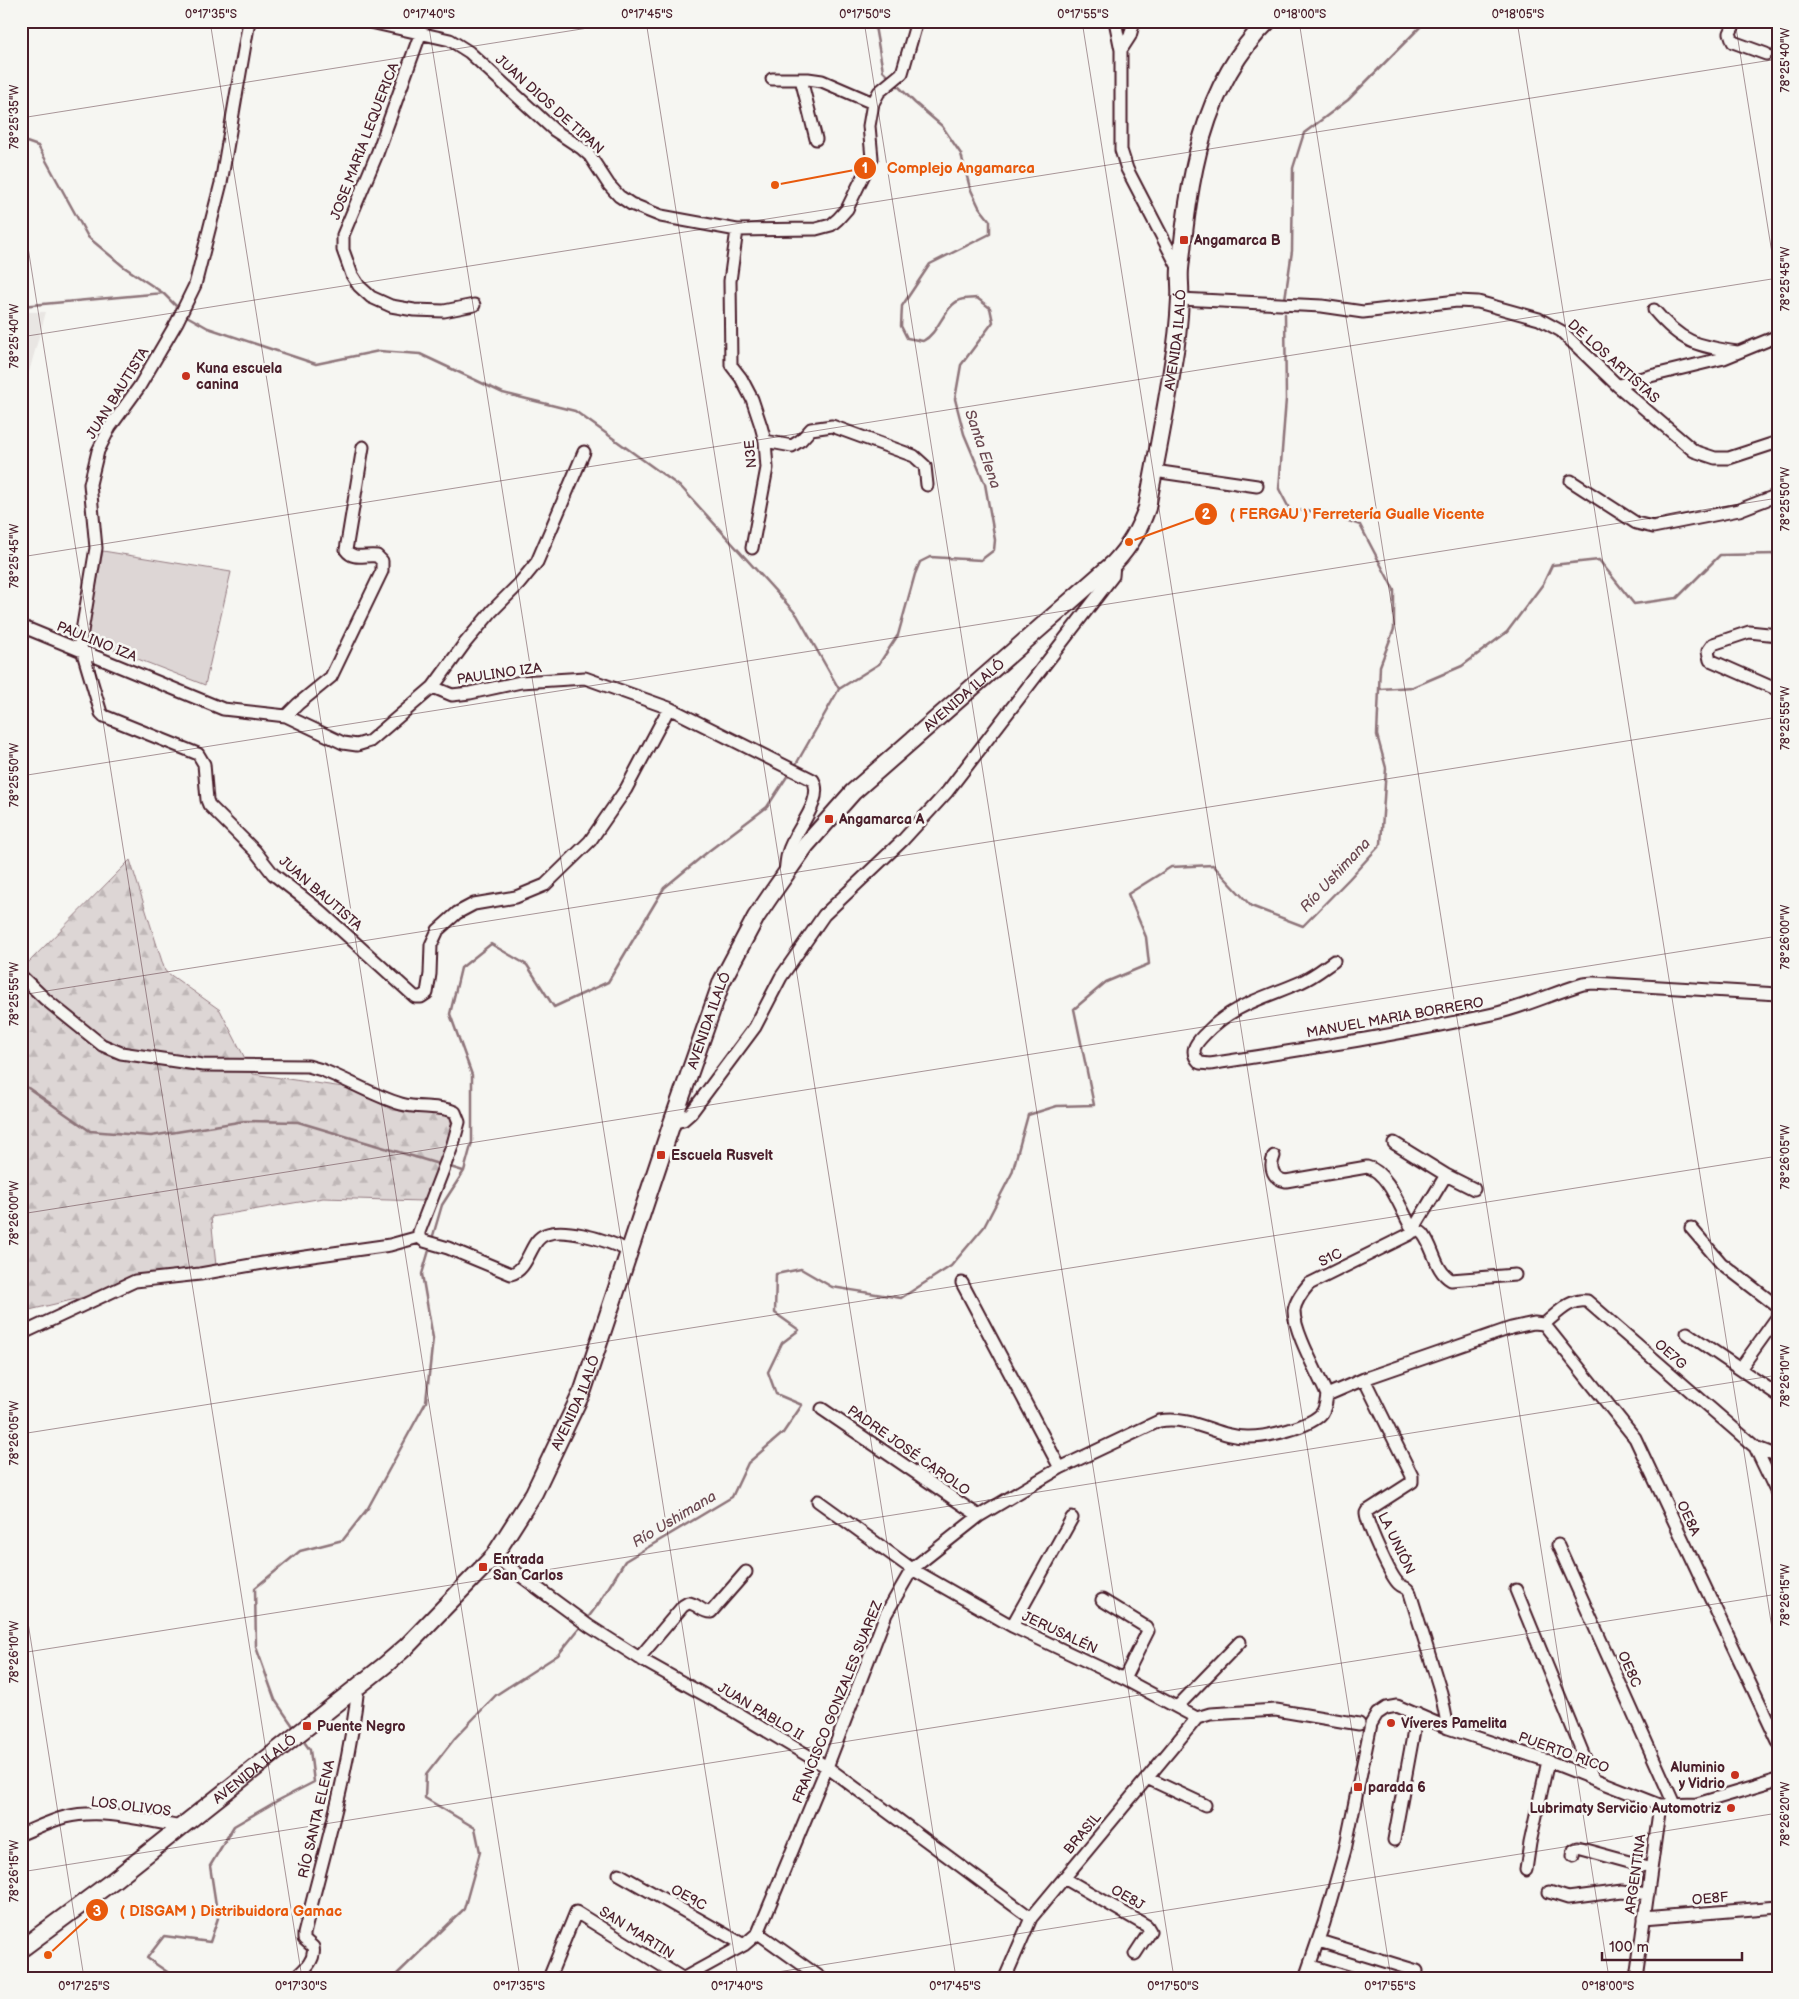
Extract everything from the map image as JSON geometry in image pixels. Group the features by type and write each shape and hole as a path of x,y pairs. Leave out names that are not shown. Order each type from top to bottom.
{"main road":[{"name":"AVENIDA ILALÓ","path":"21,1949 181,1827 407,1646 494,1556 534,1493 583,1390 722,980 756,917 806,845 854,792 1114,563 1126,550 1139,530 1147,508 1174,362 1180,299 1180,271 1192,176 1199,144 1224,80 1248,43 1268,21"}],"street":[{"name":"JUAN BAUTISTA","path":"249,21 221,183 195,285 177,322 139,387 110,427 98,451 90,484 96,548 80,643 101,713 104,716 198,754 204,764 206,794 209,806 256,851 273,874 320,910 415,997 422,997 427,992 432,945 438,930 457,913 474,904 516,897 545,885 590,841 626,789 669,708"},
{"name":"JUAN DIOS DE TIPAN","path":"366,21 450,40 469,52 554,130 582,148 590,156 609,185 619,196 631,204 661,216 736,230 816,229 831,225 838,219 847,209 872,158 869,126 873,103"},
{"path":"772,79 822,81 873,103 879,92 902,73 917,21"},
{"path":"1115,21 1121,50 1121,150 1127,169 1180,271"},
{"path":"1121,50 1130,36 1134,21"},
{"path":"1736,21 1730,33 1731,40 1766,54"},
{"name":"JOSE MARIA LEQUERICA","path":"421,32 377,154 343,235 343,250 352,275 359,286 371,298 391,306 414,310 444,311 474,305"},
{"path":"801,79 816,139"},
{"name":"N3E","path":"736,230 730,281 731,365 741,378 752,399 766,441 767,468 752,548"},
{"name":"DE LOS ARTISTAS","path":"1180,299 1322,306 1363,312 1457,301 1478,302 1538,319 1561,331 1618,386 1694,451 1705,455 1729,458 1778,442"},
{"path":"1654,310 1677,334 1691,342 1702,346 1738,352"},
{"path":"1618,386 1634,380 1724,358 1778,336"},
{"path":"766,441 792,446 802,440 811,429 832,426 914,456 925,466 927,485"},
{"path":"286,716 330,677 382,571 382,560 378,556 355,557 350,556 346,550 363,447"},
{"path":"433,687 470,636 537,562 584,452"},
{"path":"1154,471 1258,486"},
{"path":"1571,481 1636,523 1653,527 1739,510 1778,496"},
{"path":"672,1123 683,1120 691,1113 749,1035 781,977 824,915 903,840 947,792 1113,576 1114,563"},
{"name":"PAULINO IZA","path":"21,626 223,709 286,716 343,743 357,745 370,741 433,687 452,695 521,682 585,678 669,708 781,766 813,780 816,785 815,799 788,852 785,873"},
{"path":"1778,635 1750,632 1713,644 1708,651 1710,660 1778,690"},
{"name":"MANUEL MARIA BORRERO","path":"1334,961 1304,981 1239,1007 1214,1024 1195,1045 1193,1053 1196,1060 1200,1063 1210,1064 1390,1036 1494,1014 1583,984 1778,994"},
{"path":"21,976 45,999 102,1045 121,1053 219,1066 308,1066 403,1104 447,1109 455,1112 459,1122 453,1144 419,1232 422,1239"},
{"path":"1394,1143 1446,1175 1474,1189"},
{"path":"1274,1156 1271,1165 1273,1173 1278,1178 1286,1181 1367,1167 1377,1170 1384,1178 1415,1230 1422,1234 1444,1274 1451,1280 1515,1275"},
{"path":"1415,1230 1417,1223 1446,1175"},
{"path":"1691,1228 1721,1263 1778,1307"},
{"name":"S1C","path":"1326,1395 1297,1326 1294,1310 1300,1295 1309,1284 1415,1230"},
{"path":"21,1334 135,1281 200,1274 263,1263 390,1246 422,1239 511,1274 516,1273 522,1267 538,1239 550,1232 586,1236 612,1243 630,1251"},
{"path":"962,1283 1060,1468"},
{"name":"OE7G","path":"1544,1324 1570,1303 1581,1300 1587,1301 1756,1447 1778,1456"},
{"path":"1740,1369 1778,1316"},
{"path":"1326,1395 1511,1328 1534,1323 1544,1324"},
{"name":"OE8A","path":"1544,1324 1635,1438 1778,1742"},
{"path":"1687,1333 1778,1395"},
{"name":"LA UNIÓN","path":"1364,1380 1412,1476 1412,1482 1366,1513 1377,1542 1398,1584 1406,1587 1410,1593 1441,1693 1448,1728"},
{"name":"FRANCISCO GONZALES SUAREZ","path":"683,1978 744,1945 758,1933 827,1768 886,1614 912,1569 979,1516 1060,1468 1159,1421 1174,1419 1219,1432 1249,1437 1277,1433 1316,1418 1322,1412 1326,1403 1326,1395"},
{"name":"PADRE JOSÉ CAROLO","path":"822,1408 979,1516"},
{"path":"1756,1447 1778,1495"},
{"name":"JERUSALÉN","path":"818,1500 912,1569 1012,1626 1124,1679 1197,1718"},
{"path":"1012,1626 1072,1518"},
{"name":"OE8C","path":"1558,1546 1674,1804"},
{"name":"JUAN PABLO II","path":"494,1556 589,1626 639,1658 735,1712 827,1768 1031,1918"},
{"path":"639,1658 683,1606 692,1603 705,1612 711,1612 746,1572"},
{"path":"1516,1590 1593,1778"},
{"path":"1102,1600 1146,1627 1148,1631 1124,1679"},
{"path":"1177,1707 1240,1642"},
{"name":"RÍO SANTA ELENA","path":"295,1978 305,1969 313,1956 313,1947 304,1939 304,1934 342,1776 355,1716 358,1686"},
{"name":"PUERTO RICO","path":"1305,1978 1319,1941 1345,1850 1371,1724 1378,1714 1391,1706 1397,1706 1448,1728 1548,1761 1660,1805 1697,1804 1778,1780"},
{"path":"1197,1718 1210,1714 1276,1710 1359,1724"},
{"path":"1394,1840 1417,1714"},
{"name":"BRASIL","path":"1005,1978 1031,1918 1197,1718"},
{"path":"1526,1870 1548,1761"},
{"path":"1147,1778 1205,1806"},
{"name":"ARGENTINA","path":"1636,1978 1660,1805"},
{"name":"LOS OLIVOS","path":"21,1834 65,1817 89,1814 136,1819 181,1827"},
{"path":"1573,1856 1574,1850 1578,1848 1651,1868"},
{"name":"OE9C","path":"619,1874 744,1945"},
{"name":"OE8J","path":"1064,1878 1147,1926 1150,1931 1148,1936 1135,1954"},
{"path":"1549,1892 1568,1898 1622,1891 1648,1894"},
{"name":"OE8F","path":"1644,1918 1778,1907"},
{"name":"SAN MARTIN","path":"549,1978 576,1912 683,1978"},
{"path":"758,1933 821,1978"},
{"path":"1319,1941 1417,1971"},
{"path":"1311,1966 1351,1978"}],"shaded area":[{"path":"21,312 46,312 21,400"}],"green space":[{"path":"103,551 231,572 205,685 86,639"},
{"path":"130,860 165,971 220,1010 253,1074 350,1088 393,1110 450,1115 454,1145 442,1179 422,1201 323,1198 211,1217 216,1266 21,1312 21,970"}],"waterway":[{"name":"Santa Elena","path":"874,21 883,71 891,79"},
{"path":"1285,299 1292,251 1293,168 1304,133 1348,100 1426,21"},
{"name":"Santa Elena","path":"795,766 839,689 879,664 898,635 920,562 930,557 981,560 994,550 995,540 985,484 964,434 955,399 961,365 993,322 990,308 977,298 960,300 954,303 929,337 923,341 907,338 901,326 902,306 930,264 990,234 990,221 979,207 970,188 961,154 942,126 895,83"},
{"path":"21,140 38,146 88,237 124,267 163,293"},
{"path":"21,306 163,293 179,309"},
{"name":"Río Ushimana","path":"587,1619 625,1561 732,1497 748,1463 783,1433 802,1405 776,1394 768,1372 782,1343 799,1330 775,1313 776,1274 801,1269 832,1287 901,1298 951,1266 984,1227 1012,1173 1028,1115 1057,1106 1094,1105 1074,1009 1106,982 1149,964 1146,937 1128,894 1171,867 1213,865 1251,906 1303,926 1381,844 1386,768 1377,735 1380,666 1394,629 1394,590 1360,525 1324,512 1290,510 1279,489 1286,399 1285,314"},
{"path":"185,315 208,328 316,364 379,351 420,354 503,393 575,411 682,488 797,615 839,689"},
{"name":"Río Ushimana","path":"1380,689 1413,687 1462,666 1507,632 1543,584 1552,565 1599,560 1634,604 1677,598 1720,555 1778,554"},
{"path":"432,1239 442,1205 464,1171 472,1142 472,1075 450,1014 461,968 491,944 527,965 554,1007 608,982 664,888 767,807 790,772"},
{"path":"21,1083 90,1131 151,1136 245,1121 298,1122 442,1165"},
{"path":"447,1166 463,1171"},
{"path":"295,1729 275,1700 256,1647 255,1588 300,1551 343,1540 368,1508 426,1402 433,1338 422,1274 430,1247"},
{"name":"Río Ushimana","path":"393,1978 464,1909 480,1852 475,1828 425,1798 426,1775 455,1738 496,1695 558,1655 582,1625"},
{"path":"176,1978 147,1958 164,1936 210,1942 218,1918 210,1866 234,1826 314,1782 310,1750 302,1739"}],"place":[{"name":"Complejo Angamarca","path":"775,185"},
{"name":"Angamarca B","path":"1184,240"},
{"name":"Kuna escuela canina","path":"186,376"},
{"name":"( FERGAU ) Ferretería Gualle Vicente","path":"1129,542"},
{"name":"Angamarca A","path":"829,819"},
{"name":"Escuela Rusvelt","path":"661,1155"},
{"name":"Entrada San Carlos","path":"483,1567"},
{"name":"Víveres Pamelita","path":"1391,1723"},
{"name":"Puente Negro","path":"307,1726"},
{"name":"Aluminio y Vidrio","path":"1735,1775"},
{"name":"parada 6","path":"1358,1787"},
{"name":"Lubrimaty Servicio Automotriz","path":"1731,1808"},
{"name":"( DISGAM ) Distribuidora Gamac","path":"48,1955"}]}
